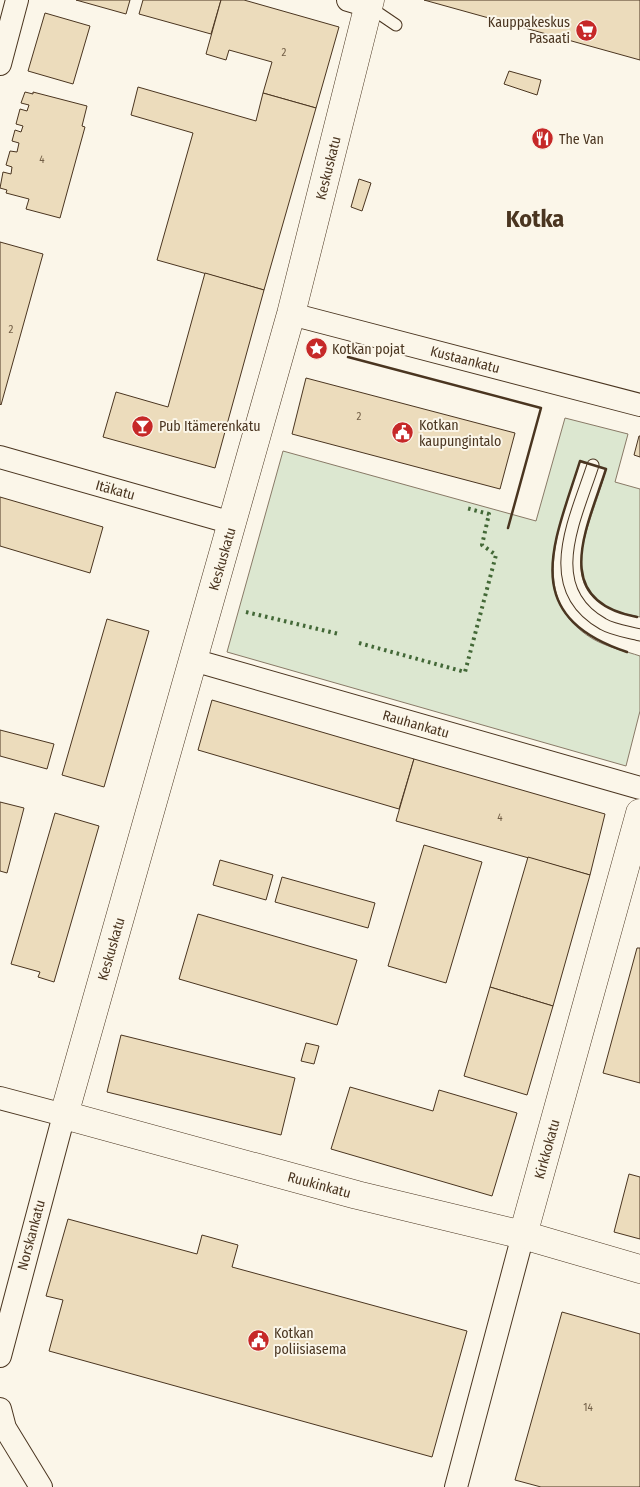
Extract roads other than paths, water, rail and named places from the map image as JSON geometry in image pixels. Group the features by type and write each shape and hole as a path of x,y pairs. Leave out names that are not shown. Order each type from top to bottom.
{"main road":[{"name":"Keskuskatu","path":"64,1115 292,314 362,2"},
{"name":"Kirkkokatu","path":"523,1235 640,813"},
{"name":"Ruukinkatu","path":"64,1115 357,1194 523,1235 640,1269"}],"street":[{"path":"0,64 17,0"},
{"name":"Kustaankatu","path":"292,314 640,405"},
{"name":"Itäkatu","path":"0,458 232,523"},
{"name":"Rauhankatu","path":"193,660 640,788"},
{"name":"Ruukinkatu","path":"0,1098 64,1115"},
{"name":"Norskankatu","path":"0,1356 64,1115"},
{"name":"Kirkkokatu","path":"456,1487 523,1235"},
{"path":"0,1409 5,1428 41,1487"}],"lane":[{"path":"362,2 396,25"},
{"path":"594,466 568,546 567,580 576,600 591,616 604,625 640,635"}],"place":[{"name":"Kauppakeskus Pasaati","path":"586,30"},
{"name":"The Van","path":"543,139"},
{"name":"Kotkan pojat","path":"316,349"},
{"name":"Pub Itämerenkatu","path":"143,426"},
{"name":"Kotkan kaupungintalo","path":"403,433"},
{"name":"Kotkan poliisiasema","path":"258,1341"}],"district":[{"name":"Kotka","path":"535,219"}]}
